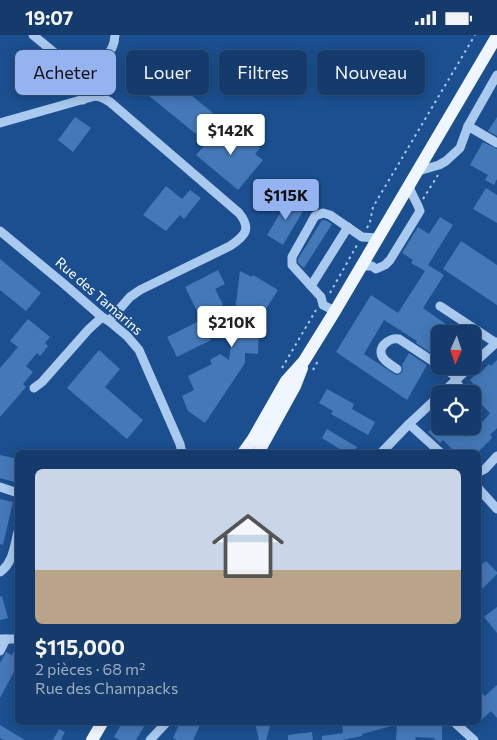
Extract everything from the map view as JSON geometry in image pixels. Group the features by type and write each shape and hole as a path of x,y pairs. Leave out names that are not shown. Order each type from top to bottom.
{"main road":[{"path":"473,75 488,35"},
{"path":"245,450 286,381 304,361 363,266 497,36"},
{"path":"260,450 295,386 304,361"},
{"path":"92,740 101,725"}],"street":[{"path":"33,35 51,50"},
{"path":"111,50 115,35"},
{"path":"418,171 439,165 460,148 468,126 497,75"},
{"path":"81,95 82,100"},
{"path":"0,123 95,96 103,98 125,114 239,213 244,219 246,226 245,233 230,246 140,290 130,297 105,319 88,330 42,383 34,388"},
{"path":"468,126 497,143"},
{"path":"363,266 372,266 376,269 385,265 420,211 418,203 412,197 409,187"},
{"path":"335,311 323,305 321,297 292,265 291,261 315,216 322,213 330,215 362,237 379,238"},
{"path":"311,286 348,227"},
{"name":"Rue des Tamarins","path":"0,231 127,336 140,350 181,450"},
{"path":"440,306 496,343 481,357"},
{"path":"397,369 383,358 381,354 388,340 399,339 431,360"},
{"path":"452,375 457,379 460,385"},
{"path":"451,385 461,375"},
{"path":"384,450 431,403"},
{"path":"409,424 438,450"},
{"path":"250,450 252,439"},
{"path":"481,471 497,456"},
{"path":"0,487 15,492"},
{"path":"481,491 497,509"},
{"path":"0,572 5,569 11,560 15,544"},
{"path":"0,651 3,639"},
{"path":"150,740 164,725"},
{"path":"457,725 474,740"}],"path":[{"path":"327,299 370,222 373,207 475,35"},
{"path":"418,203 423,200 441,169 434,174"}],"building":[{"path":"148,95 191,95 213,113 196,134"},
{"path":"75,117 91,128 73,152 58,140"},
{"path":"497,117 497,136 488,131"},
{"path":"222,125 236,136 240,131 260,148 255,154 263,160 238,190 196,155"},
{"path":"483,142 497,149 497,179 494,185 485,180 488,175 470,165"},
{"path":"166,186 182,199 190,190 201,198 184,219 180,215 166,231 143,215"},
{"path":"486,188 497,195 497,223 473,209"},
{"path":"290,197 306,206 283,245 267,235"},
{"path":"440,217 453,225 428,265 444,275 423,308 447,325 431,325 431,353 416,343 417,341 384,320 364,354 396,375 402,372 402,365 409,353 427,365 407,400 336,352 371,295 398,313 425,271 411,263 413,260 402,253 418,227 429,234"},
{"path":"322,220 332,224 304,268 298,263 298,259"},
{"path":"461,241 497,265 497,305 443,269"},
{"path":"0,259 41,293 26,311 0,290"},
{"path":"218,270 225,284 215,289 223,305 200,317 185,287"},
{"path":"240,271 252,277 253,275 278,290 266,309 265,321 259,329 258,354 245,353 245,363 205,423 188,411 182,396 194,390 188,376 212,364 210,360 220,354 229,360"},
{"path":"28,319 50,337 45,343 48,346 40,356 37,353 26,366 33,372 23,384 26,387 0,417 0,368 18,347 10,341"},
{"path":"201,320 211,340 177,357 167,337"},
{"path":"99,350 120,369 105,387 143,420 127,439 67,388"},
{"path":"497,360 497,428 490,435 492,438 480,450 453,450 443,440 440,443 431,435 464,435 466,437 468,435 481,435 481,423 490,413 481,404 481,385 474,385 470,380 475,375 481,375 481,372 489,364 491,366"},
{"path":"327,389 354,404 352,409 375,422 368,435 331,414 333,411 319,403"},
{"path":"327,429 357,447 355,450 341,450 322,438"},
{"path":"0,455 15,458 15,482 0,478"},
{"path":"0,499 13,502 3,545 0,544"},
{"path":"486,561 497,574 481,590 481,565"},
{"path":"2,596 8,618 0,620 0,597"},
{"path":"497,607 497,633 484,617"},
{"path":"15,650 15,670 0,698 0,663 6,652 12,655"},
{"path":"497,685 497,718 491,711 481,720 481,692 485,696"},
{"path":"0,725 25,740 4,740 0,738"},
{"path":"121,725 145,725 136,740 120,740 114,737"},
{"path":"179,725 200,725 193,740 177,740 173,738"},
{"path":"255,725 270,725 266,740 259,740"},
{"path":"342,725 395,725 362,734 362,736 342,740 322,740 322,736 343,733"},
{"path":"397,725 442,725 442,740 416,737 415,740 396,740"},
{"path":"59,729 65,732 61,740 53,740"},
{"path":"312,732 313,740 288,740 288,735"}]}
